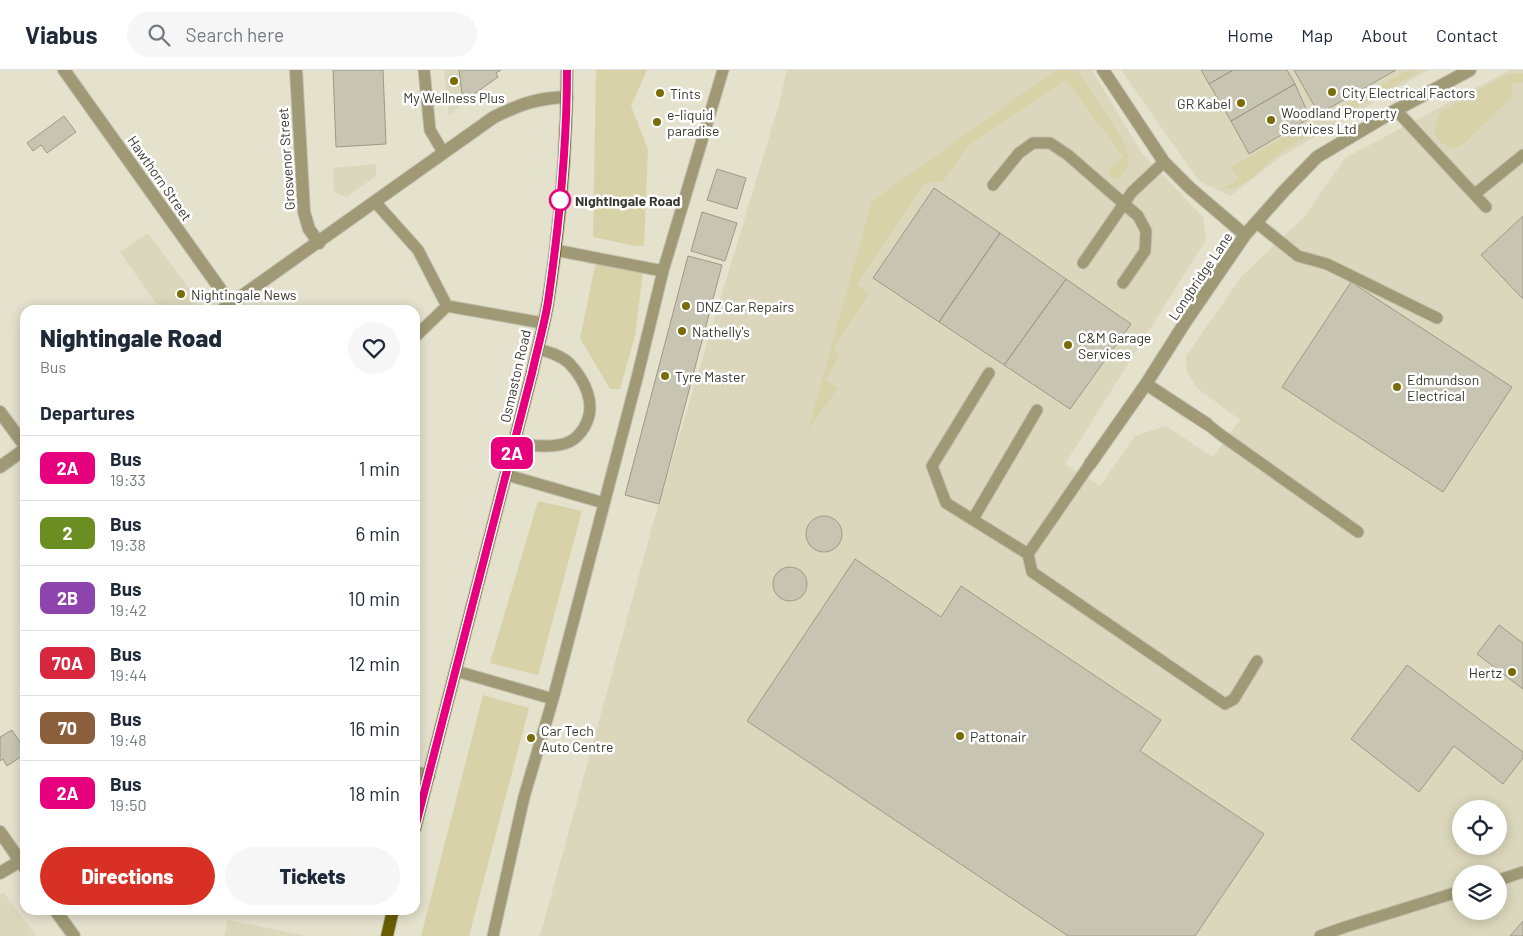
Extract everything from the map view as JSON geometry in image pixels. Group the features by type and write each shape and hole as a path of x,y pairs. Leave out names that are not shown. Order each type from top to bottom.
{"main road":[{"name":"Osmaston Road","path":"420,809 507,475 543,322 555,250 567,96 567,70"},
{"path":"386,936 392,915"}],"street":[{"name":"Hawthorn Street","path":"64,70 226,305"},
{"name":"Grosvenor Street","path":"296,70 304,212 309,229 319,243"},
{"name":"Longbridge Lane","path":"1103,70 1164,162 1190,188 1245,235"},
{"name":"Longbridge Lane","path":"1090,464 1146,384 1186,321 1245,235 1284,191 1317,158 1396,110 1470,70"},
{"path":"230,305 494,117 519,104 546,97 567,96"},
{"path":"1146,384 1207,424"},
{"path":"0,412 20,441"},
{"path":"0,467 20,452"},
{"path":"420,773 429,776"},
{"path":"0,832 20,860"},
{"path":"0,873 20,865"},
{"path":"59,915 74,936"}],"lane":[{"path":"424,70 430,130 443,152"},
{"path":"493,936 524,797 553,699 662,271 724,70"},
{"path":"1396,110 1486,207"},
{"path":"993,185 1019,154 1033,143 1050,143 1068,155 1138,216 1146,231 1145,251 1123,283"},
{"path":"1475,194 1523,155"},
{"path":"1083,263 1132,192 1164,162"},
{"path":"375,202 418,250 447,306"},
{"path":"1257,223 1298,256 1327,264 1437,318"},
{"path":"555,250 662,271"},
{"path":"447,306 543,322"},
{"path":"420,332 447,306"},
{"path":"514,444 567,443 581,433 591,410 584,384 568,363 558,356 537,349"},
{"path":"989,374 932,466 946,503 1028,554 1032,572 1225,704 1234,699 1257,660"},
{"path":"973,519 1037,410"},
{"path":"1207,424 1221,436 1358,532"},
{"path":"1028,554 1090,464"},
{"path":"507,475 604,503"},
{"path":"456,670 553,699"},
{"path":"1507,877 1523,872"},
{"path":"1320,936 1452,895"}],"shaded area":[{"path":"444,70 459,70 463,102 449,116"},
{"path":"596,70 647,70 631,106 648,149 644,246 635,246 593,237"},
{"path":"787,70 1092,70 1141,152 1203,217 1206,240 1065,464 1100,486 1135,436 1166,426 1213,457 1240,420 1197,388 1187,372 1186,356 1242,276 1304,217 1345,158 1510,70 1523,70 1523,936 540,936 656,513 778,108"},
{"path":"1056,70 1077,70 1123,140 1128,158 1127,168 1114,180 1108,170 1123,157 1066,80 968,146 943,181 925,183 857,284 869,294 833,349 840,354 825,380 838,388 808,430 872,201"},
{"path":"1121,70 1428,70 1279,158 1230,196 1199,181"},
{"path":"1407,70 1417,70 1419,72 1335,119 1331,113"},
{"path":"1523,73 1523,83 1511,83 1512,97 1464,144 1455,148 1442,143 1438,139 1435,130 1442,111 1501,77"},
{"path":"1315,123 1318,129 1271,160 1253,178 1240,186 1221,189 1239,179 1231,167 1303,126 1305,128"},
{"path":"376,164 376,176 347,197 334,192 333,168"},
{"path":"148,233 198,301 192,305 157,305 120,252"},
{"path":"596,262 643,272 635,336 620,389 610,389 580,338"},
{"path":"538,501 582,511 538,675 490,663"},
{"path":"483,695 529,708 469,936 421,936"},
{"path":"4,893 36,936 0,936 0,894"},
{"path":"228,920 306,936 224,936"}],"building":[{"path":"333,70 383,70 386,144 336,147"},
{"path":"459,70 501,70 496,73 498,77 463,102"},
{"path":"1201,70 1233,70 1209,84"},
{"name":"GR Kabel","path":"1233,70 1287,70 1295,84 1231,121 1209,84"},
{"name":"City Electrical Factors","path":"1294,70 1396,70 1319,114"},
{"name":"Woodland Property Services Ltd","path":"1295,84 1310,118 1249,154 1231,121"},
{"path":"64,116 76,132 47,153 41,145 33,151 27,143"},
{"path":"717,169 746,178 737,209 707,200"},
{"path":"934,188 1000,233 939,322 873,278"},
{"path":"702,212 737,223 725,261 691,251"},
{"path":"1523,216 1523,299 1481,255"},
{"path":"1000,233 1066,279 1004,365 939,322"},
{"path":"688,256 722,265 659,504 625,495"},
{"name":"C&M Garage Services","path":"1066,279 1131,324 1070,409 1004,365"},
{"name":"Edmundson Electrical","path":"1351,282 1512,387 1443,492 1282,387"},
{"path":"824,516 831,517 837,521 841,527 841,541 837,547 831,551 824,552 817,551 811,547 807,541 806,534 807,527 811,521 817,517"},
{"name":"Pattonair","path":"855,559 941,617 961,586 1161,720 1140,751 1264,834 1195,936 1068,936 747,721"},
{"path":"790,567 797,568 802,572 806,577 806,591 802,596 797,600 790,601 783,600 778,596 774,591 773,584 774,577 778,572 783,568"},
{"name":"Hertz","path":"1499,625 1523,643 1523,689 1477,654"},
{"path":"1407,665 1523,752 1523,758 1503,784 1454,746 1419,792 1351,739"},
{"path":"12,730 20,742 20,757 7,766 3,759 0,761 0,737"},
{"path":"1523,921 1523,936 1510,936"}],"bus line":[{"name":"2A","path":"420,809 480,580 532,373 547,304 555,250 561,185 567,70"}],"place":[{"name":"My Wellness Plus","path":"454,81"},
{"name":"City Electrical Factors","path":"1332,92"},
{"name":"Tints","path":"660,93"},
{"name":"GR Kabel","path":"1241,103"},
{"name":"Woodland Property Services Ltd","path":"1271,120"},
{"name":"e-liquid paradise","path":"657,122"},
{"name":"Nightingale Road","path":"560,200"},
{"name":"Nightingale News","path":"181,294"},
{"name":"DNZ Car Repairs","path":"686,306"},
{"name":"Nathelly's","path":"682,331"},
{"name":"C&M Garage Services","path":"1068,345"},
{"name":"Tyre Master","path":"665,376"},
{"name":"Edmundson Electrical","path":"1397,387"},
{"name":"Hertz","path":"1512,672"},
{"name":"Pattonair","path":"960,736"},
{"name":"Car Tech Auto Centre","path":"531,738"}]}
